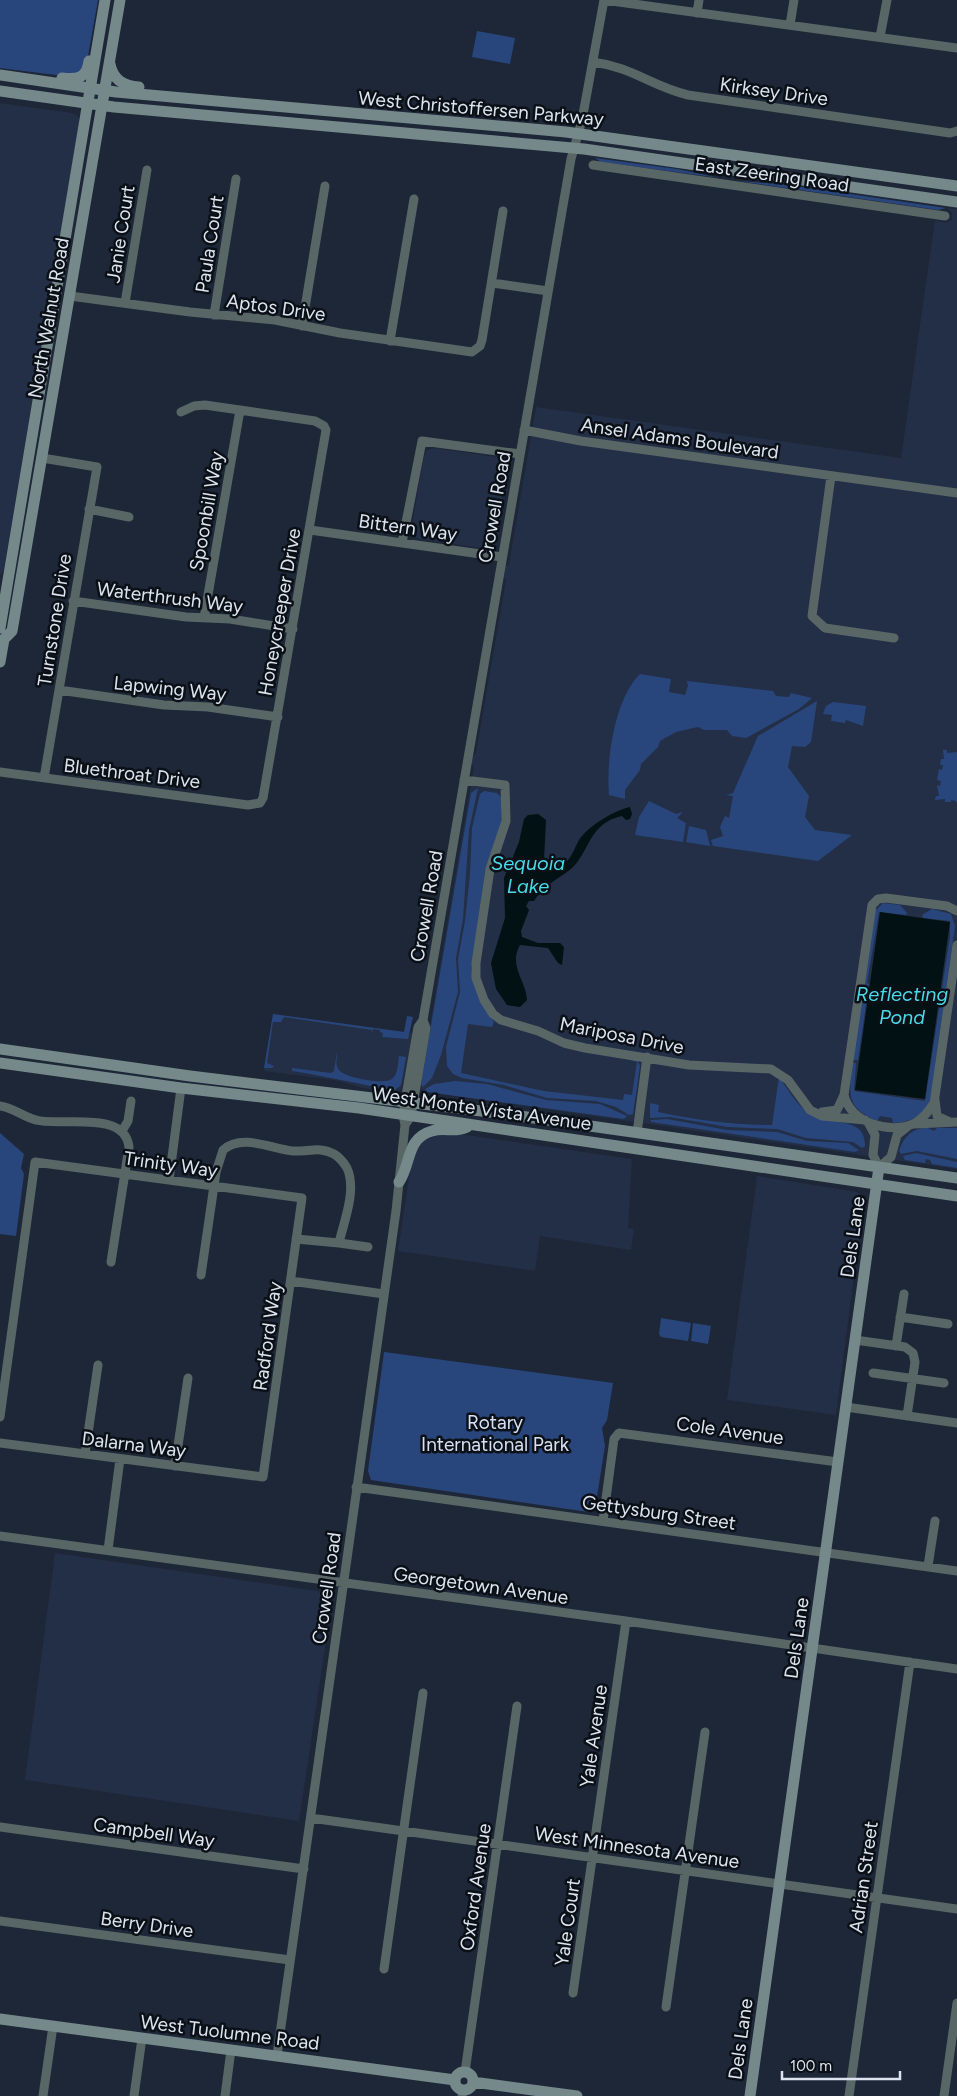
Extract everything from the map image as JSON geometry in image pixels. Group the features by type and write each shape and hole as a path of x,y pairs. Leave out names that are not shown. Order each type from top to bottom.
{"street":[{"name":"North Walnut Road","path":"1,632 12,631 120,0"},
{"path":"604,0 957,48"},
{"name":"Crowell Road","path":"277,2055 384,1294 406,1119 426,1028 423,1020 548,291 604,0"},
{"path":"697,12 699,0"},
{"path":"790,25 794,0"},
{"path":"880,37 887,0"},
{"name":"North Walnut Road","path":"0,662 4,585 90,104 104,5"},
{"path":"17,78 37,74 73,79 86,74 95,24 104,5"},
{"path":"110,62 114,76 126,85 192,92 203,100"},
{"name":"Kirksey Drive","path":"593,62 626,69 669,90 688,95 957,131"},
{"name":"West Christoffersen Parkway","path":"0,75 92,89 578,134 957,186"},
{"name":"West Christoffersen Parkway","path":"0,91 90,104 574,148 957,202"},
{"name":"East Zeering Road","path":"593,165 945,216"},
{"name":"Janie Court","path":"124,303 147,170"},
{"path":"729,185 731,170"},
{"name":"Paula Court","path":"214,315 236,179"},
{"path":"302,326 325,186"},
{"path":"390,341 414,199"},
{"path":"504,211 492,283 548,291"},
{"name":"Aptos Drive","path":"70,296 214,315 275,320 390,341 466,352 477,350 482,340 492,283"},
{"path":"181,412 199,406 240,410"},
{"name":"Honeycreeper Drive","path":"240,410 315,421 324,426 326,435 265,792 260,804"},
{"name":"Spoonbill Way","path":"204,618 240,410"},
{"name":"Ansel Adams Boulevard","path":"524,430 580,440 957,493"},
{"path":"402,543 422,442 520,454"},
{"name":"Turnstone Drive","path":"42,458 96,466 44,778"},
{"path":"831,476 812,616 825,628 894,638"},
{"path":"89,509 129,516"},
{"name":"Bittern Way","path":"310,530 502,557"},
{"name":"Waterthrush Way","path":"73,601 204,618 230,619 294,629"},
{"name":"Lapwing Way","path":"59,690 164,705 208,707 278,717"},
{"name":"Bluethroat Drive","path":"0,772 160,795 200,797 248,805 260,804"},
{"name":"Mariposa Drive","path":"464,780 505,785 506,821 490,868 485,909 476,952 476,978 484,1000 496,1017 538,1031 564,1043 710,1067 771,1069 783,1076 808,1108 827,1117 866,1121 888,1127 911,1125"},
{"path":"818,1113 837,1110 844,1095 872,905 878,899 886,898 947,906 957,911"},
{"path":"954,1122 937,1116 935,1099 957,944"},
{"name":"West Monte Vista Avenue","path":"0,1049 205,1078 637,1133 957,1178"},
{"path":"637,1133 647,1057"},
{"name":"West Monte Vista Avenue","path":"0,1063 406,1119 471,1125 957,1196"},
{"path":"169,1180 181,1088"},
{"path":"844,1095 849,1107 866,1121 875,1135 873,1155 879,1167 891,1158 897,1135 922,1118 935,1099"},
{"path":"122,1131 128,1121 132,1102"},
{"path":"0,1106 12,1108 37,1121 92,1121 122,1131 126,1136 129,1147 112,1262"},
{"path":"911,1125 954,1122"},
{"path":"398,1182 406,1173 412,1147 424,1134 436,1130 460,1131 471,1125"},
{"path":"202,1274 214,1186 223,1150 232,1145 249,1143 292,1151 316,1149 334,1154 346,1166 350,1185 339,1243"},
{"name":"Trinity Way","path":"10,1340 35,1162 302,1198"},
{"name":"Dels Lane","path":"750,2096 879,1167"},
{"name":"Radford Way","path":"264,1478 302,1198"},
{"path":"296,1239 368,1247"},
{"path":"290,1281 384,1294"},
{"path":"896,1346 904,1294"},
{"path":"900,1318 948,1324"},
{"path":"0,1338 10,1340 0,1418"},
{"path":"855,1340 908,1348 914,1354 913,1378 907,1416"},
{"path":"85,1454 98,1365"},
{"path":"873,1372 944,1383"},
{"path":"175,1466 188,1378"},
{"path":"846,1407 957,1423"},
{"name":"Cole Avenue","path":"603,1521 614,1439 618,1433 625,1432 838,1462"},
{"name":"Dalarna Way","path":"0,1443 264,1478"},
{"path":"108,1550 120,1459"},
{"name":"Gettysburg Street","path":"356,1487 957,1570"},
{"path":"928,1566 935,1521"},
{"name":"Georgetown Avenue","path":"0,1536 626,1621 957,1669"},
{"name":"Yale Avenue","path":"593,1856 626,1621"},
{"name":"Adrian Street","path":"849,2096 910,1662"},
{"path":"384,1969 423,1693"},
{"name":"Oxford Avenue","path":"465,2072 517,1706"},
{"path":"666,2007 705,1732"},
{"name":"West Minnesota Avenue","path":"311,1818 593,1856 957,1909"},
{"name":"Campbell Way","path":"0,1827 304,1869"},
{"name":"Yale Court","path":"573,1993 593,1856"},
{"name":"Berry Drive","path":"0,1921 290,1960"},
{"path":"944,2096 957,2003"},
{"name":"West Tuolumne Road","path":"0,2019 455,2080"},
{"path":"44,2096 53,2026"},
{"path":"134,2096 142,2038"},
{"path":"225,2096 231,2050"},
{"path":"465,2072 472,2077 473,2082 471,2087 462,2093 455,2080 458,2075 465,2072"},
{"path":"473,2082 577,2096"}],"shaded area":[{"path":"0,103 72,113 78,116 80,122 4,569 0,575"},
{"path":"946,208 957,209 957,1169 422,1091 420,1085 474,767 471,763 476,753 506,580 504,577 505,567 509,564 536,407 901,458 935,220 945,223 952,220 952,212"},
{"path":"434,448 502,458 508,462 497,542 493,547 487,549 419,539 413,536 411,529 424,456 427,450"},
{"path":"273,1014 413,1033 402,1089 395,1093 363,1088 335,1080 264,1071"},
{"path":"460,1134 632,1159 628,1228 634,1229 631,1250 540,1236 535,1271 398,1251 412,1157 423,1141 438,1135"},
{"path":"757,1176 857,1192 864,1198 836,1415 727,1400"},
{"path":"55,1553 324,1592 332,1601 299,1821 25,1780"}],"green space":[{"path":"0,0 98,0 86,67 72,77 0,68"},
{"path":"477,31 515,38 510,64 472,57"},
{"path":"595,158 677,169 720,178 601,162"},
{"path":"738,181 781,184 946,208 938,210"},
{"path":"640,674 671,679 669,692 685,695 688,686 687,681 773,691 776,696 789,697 791,693 812,698 799,709 746,738 732,736 727,730 704,730 698,727 676,732 660,741 658,747 641,764 640,770 625,790 625,799 609,795 609,765 618,715 631,685"},
{"path":"817,701 811,742 805,747 792,746 788,767 809,796 805,817 815,830 852,835 818,861 713,846 711,840 723,836 720,827 725,816 729,818 733,796 726,795 733,793 758,736"},
{"path":"833,702 866,706 863,726 846,720 845,723 831,721 832,715 823,714 826,706"},
{"path":"943,750 947,750 947,753 957,752 957,804 956,801 951,800 951,802 945,802 945,799 935,800 936,796 939,796 937,785 940,786 941,781 937,780 939,769 942,770 943,765 940,765 941,759 944,759"},
{"path":"478,788 469,830 463,919 456,958 458,992 441,1055 432,1078 423,1087 421,1084 471,793"},
{"path":"484,791 497,793 502,798 501,828 485,871 471,970 480,1001 494,1022 492,1027 468,1024 461,1073 544,1091 623,1100 624,1094 632,1095 637,1062 630,1060 637,1060 640,1066 633,1114 629,1115 616,1107 596,1101 547,1098 504,1085 462,1078 453,1074 447,1066 446,1047 460,992 458,959 465,921 472,828 480,794"},
{"path":"649,801 676,814 683,812 677,818 686,823 683,842 635,835 639,817"},
{"path":"689,826 706,830 710,846 686,842"},
{"path":"883,903 900,905 907,913 906,915 879,912 867,983 869,984 858,1060 853,1060 874,912"},
{"path":"932,909 951,914 955,926 930,1100 925,1110 911,1120 893,1123 892,1118 880,1116 877,1121 859,1110 851,1098 853,1063 856,1063 854,1091 925,1101 950,936 950,921 923,918 922,915"},
{"path":"273,1014 404,1032 407,1016 413,1017 408,1039 382,1037 383,1033 380,1030 373,1029 372,1034 372,1030 284,1017 281,1022 273,1022 267,1063 274,1066 272,1068 264,1068"},
{"path":"337,1052 337,1066 339,1070 349,1076 373,1081 388,1081 392,1079 397,1072 399,1056 406,1057 401,1085 395,1090 292,1071 292,1068 331,1073 334,1071"},
{"path":"779,1077 805,1110 817,1117 845,1123 860,1130 864,1136 865,1146 862,1148 853,1142 806,1138 777,1129 728,1127 670,1117 650,1118 650,1103 659,1105 658,1112 672,1115 729,1123 772,1125"},
{"path":"455,1081 487,1084 546,1100 600,1104 627,1116 624,1119 427,1092 425,1089 434,1084"},
{"path":"667,1119 727,1130 777,1132 807,1141 848,1143 859,1150 855,1152 651,1122 651,1120"},
{"path":"928,1128 934,1131 937,1128 957,1128 957,1159 917,1151 901,1154 899,1151 901,1146 909,1134 917,1129"},
{"path":"0,1133 24,1154 21,1168 24,1174 16,1236 0,1234"},
{"path":"916,1153 957,1162 957,1168 932,1164 930,1160 926,1159 925,1163 905,1160 903,1156"},
{"path":"661,1318 691,1323 688,1341 661,1337 659,1334"},
{"path":"693,1323 711,1326 708,1344 691,1341"},
{"name":"Rotary International Park","path":"384,1352 613,1383 607,1420 602,1428 605,1446 595,1509 588,1512 371,1480 368,1471"}],"water":[{"name":"Sequoia Lake","path":"630,807 632,814 630,819 626,820 622,816 603,825 596,831 572,868 546,887 534,901 529,901 526,906 529,910 521,931 522,937 538,943 560,943 564,947 562,965 558,963 548,948 520,945 516,960 527,1000 520,1007 507,1005 496,989 491,963 505,918 504,878 519,842 524,819 528,815 538,814 546,820 544,860 550,866 558,868 568,860 579,840 589,829 610,815"},
{"name":"Reflecting Pond","path":"880,912 950,922 925,1099 855,1090"}]}
